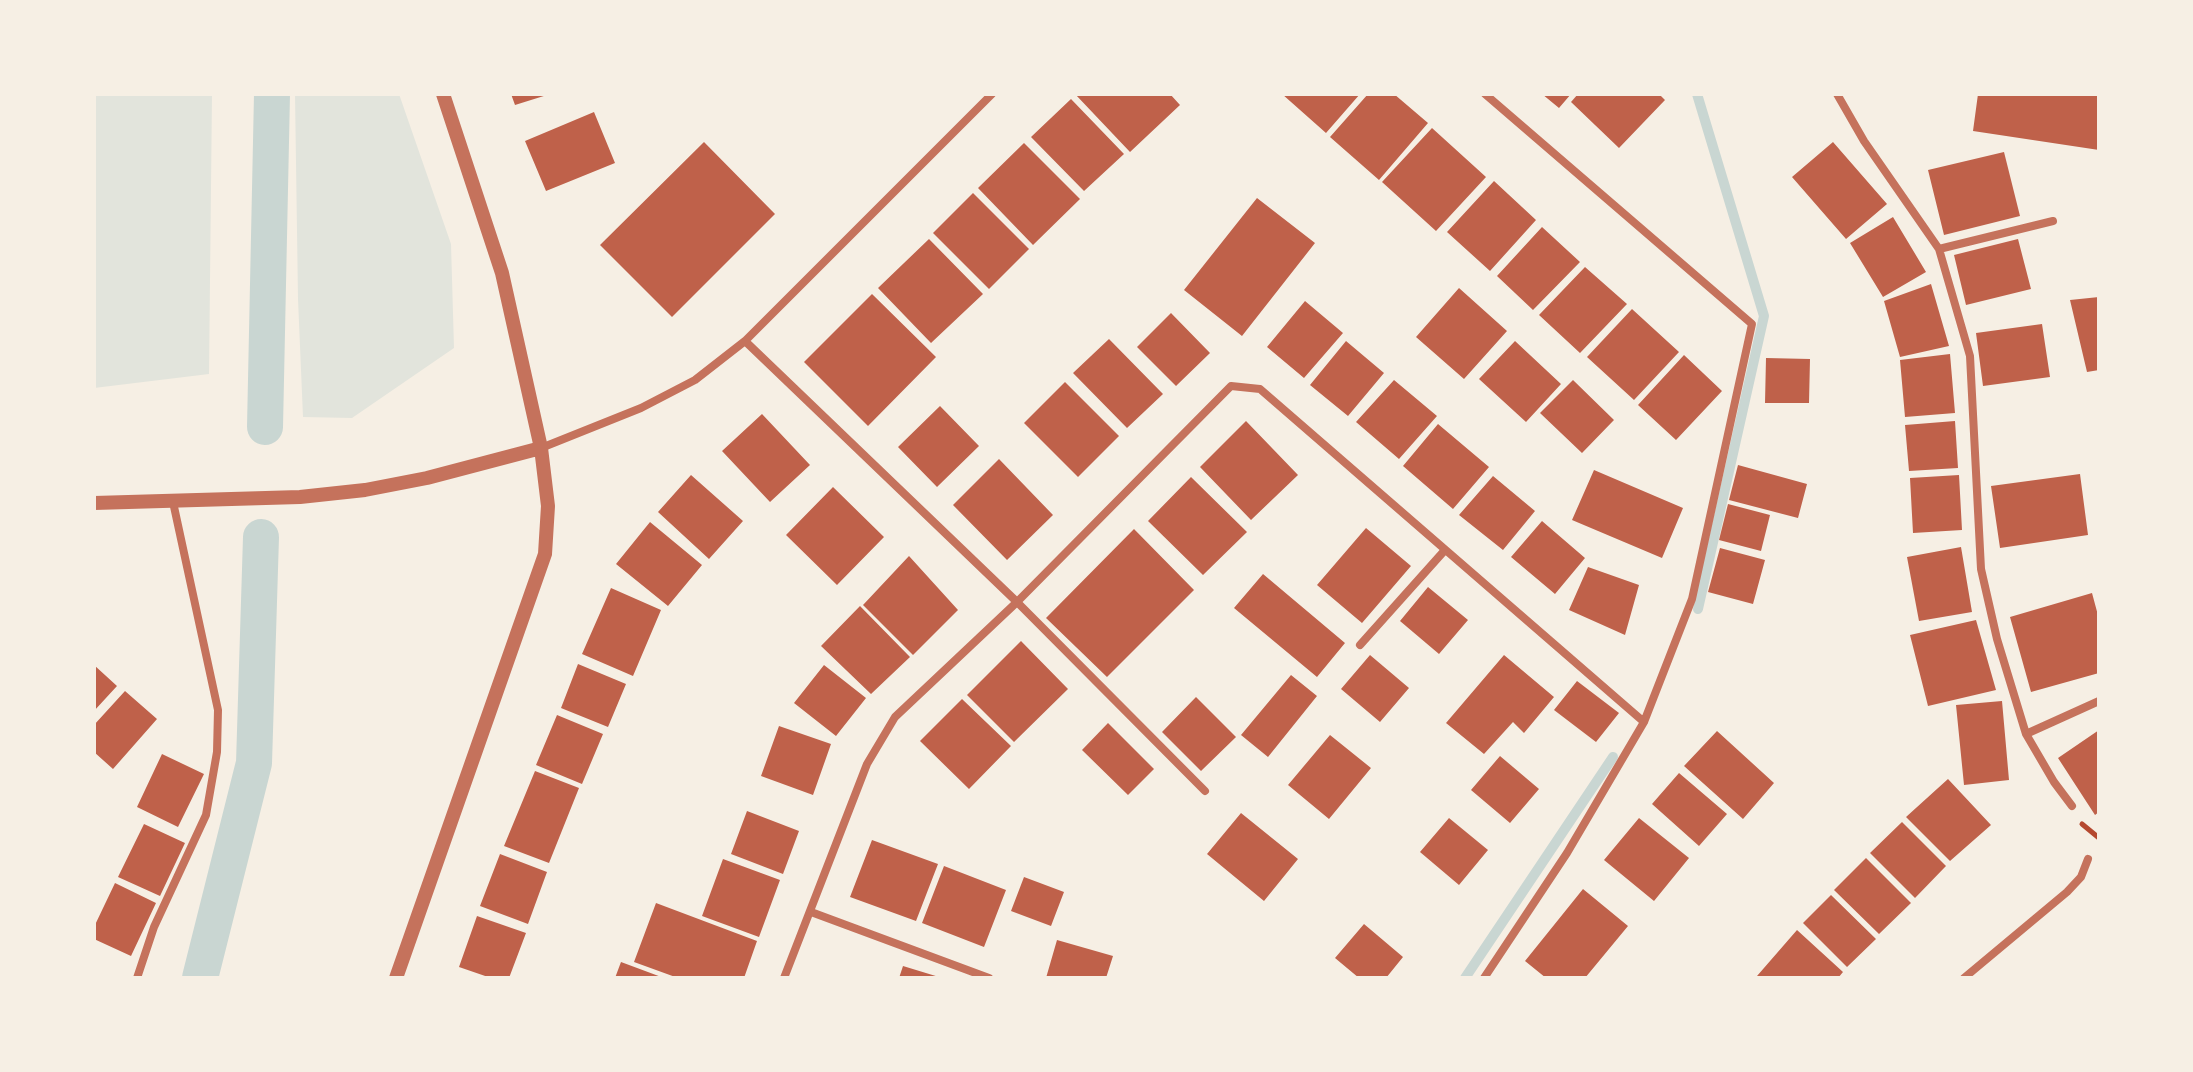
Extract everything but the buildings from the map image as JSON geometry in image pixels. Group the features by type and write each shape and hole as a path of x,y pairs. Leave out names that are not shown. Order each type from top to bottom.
{"street":[{"path":"396,978 545,554 548,506 541,448 502,273 443,94"},
{"path":"94,503 300,497 365,490 427,478 541,448 655,401 695,380 745,341 992,94"},
{"path":"1484,978 1567,853 1644,722 1692,599 1752,324 1485,94"},
{"path":"1837,94 1864,141 1939,249 1970,356 1981,569 1997,639 2026,734 2072,806"},
{"path":"1939,249 2053,221"},
{"path":"745,341 1017,602 1205,791"},
{"path":"784,978 867,764 895,717 1017,602 1231,386 1260,389 1644,722"},
{"path":"137,978 154,927 206,815 217,752 218,710 173,502"},
{"path":"1360,645 1445,550"},
{"path":"2026,734 2099,701"},
{"path":"1964,978 2067,892 2081,877 2088,859"},
{"path":"811,912 989,978"}],"path":[{"path":"2083,827 2099,838"}],"shaded area":[{"path":"94,94 212,94 209,374 94,388"},
{"path":"295,94 399,94 451,244 454,348 352,418 303,417"}],"waterway":[{"path":"265,427 272,94"},
{"path":"1697,94 1764,316 1698,609"},
{"path":"200,978 254,763 261,537"},
{"path":"1465,978 1613,757"}]}
